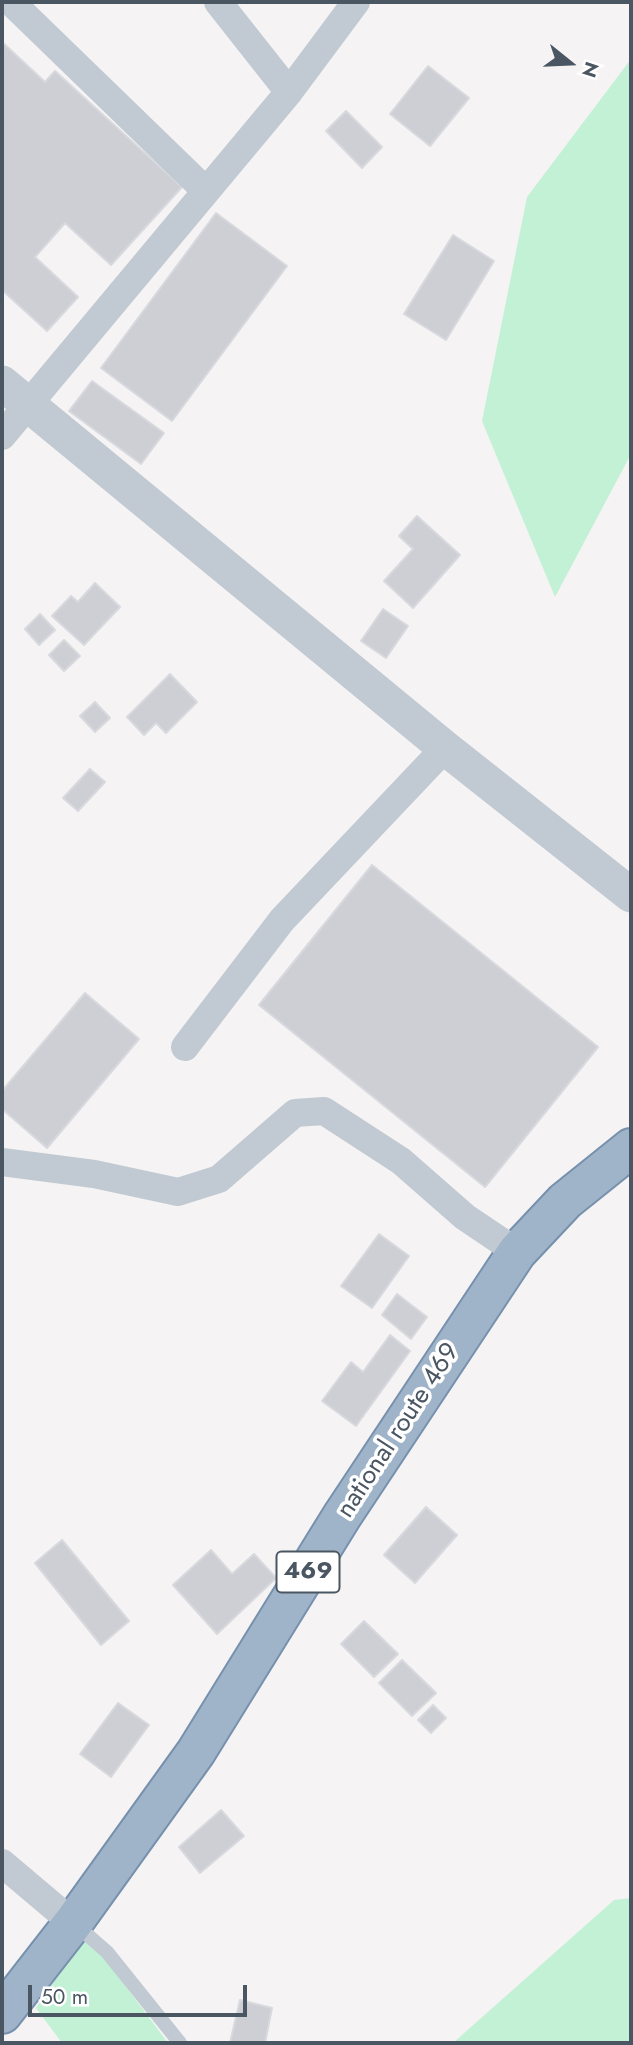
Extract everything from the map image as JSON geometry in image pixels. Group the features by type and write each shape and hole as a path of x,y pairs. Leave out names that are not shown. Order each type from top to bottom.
{"highway":[{"name":"national route 469","path":"2,2014 73,1923 197,1752 342,1516 517,1252 565,1201 631,1148"}],"street":[{"path":"11,2 206,191"},
{"path":"218,2 289,92"},
{"path":"2,436 15,394 206,191 289,92 356,2"},
{"path":"15,394 445,748 631,895"},
{"path":"184,1047 282,920 445,748"},
{"path":"2,1162 94,1174 178,1192 219,1179 295,1113 324,1111 401,1161 465,1217 517,1252"},
{"path":"2,1863 73,1923"}],"lane":[{"path":"73,1923 107,1952 180,2043"}],"green space":[{"path":"631,59 631,454 555,597 482,421 527,197"},
{"path":"631,1898 631,2043 453,2043 614,1900"},
{"path":"86,1933 168,2043 62,2043 36,2008"}],"building":[{"path":"2,42 45,82 55,71 182,187 111,265 65,223 35,257 78,297 47,331 2,290"},
{"path":"428,66 469,98 430,146 390,114"},
{"path":"346,111 382,147 362,168 326,131"},
{"path":"216,213 287,266 172,421 101,368"},
{"path":"453,235 494,261 446,340 404,314"},
{"path":"92,381 164,433 141,464 69,411"},
{"path":"417,516 460,555 413,608 384,581 413,549 399,536"},
{"path":"95,583 120,607 84,645 52,616 71,596 78,602"},
{"path":"383,609 408,626 386,658 361,641"},
{"path":"40,614 55,630 39,645 25,629"},
{"path":"64,640 80,656 64,671 49,655"},
{"path":"170,674 197,702 166,733 156,723 144,735 127,717"},
{"path":"95,702 110,718 95,732 80,716"},
{"path":"90,769 105,782 78,811 63,798"},
{"path":"372,865 598,1047 485,1187 259,1005"},
{"path":"85,993 139,1039 47,1148 2,1109 2,1091"},
{"path":"379,1234 409,1256 372,1308 341,1286"},
{"path":"397,1294 427,1317 411,1339 382,1315"},
{"path":"390,1335 410,1351 356,1426 322,1401 351,1362 363,1372"},
{"path":"426,1507 457,1535 415,1583 384,1555"},
{"path":"62,1540 129,1621 101,1645 35,1563"},
{"path":"211,1550 232,1574 254,1554 276,1578 217,1634 173,1585"},
{"path":"364,1621 398,1654 374,1677 341,1644"},
{"path":"402,1660 436,1693 412,1716 379,1683"},
{"path":"118,1703 149,1725 111,1777 80,1754"},
{"path":"433,1705 446,1718 431,1733 418,1720"},
{"path":"221,1810 244,1836 200,1873 179,1847"},
{"path":"240,2000 272,2008 265,2043 230,2043"}]}
